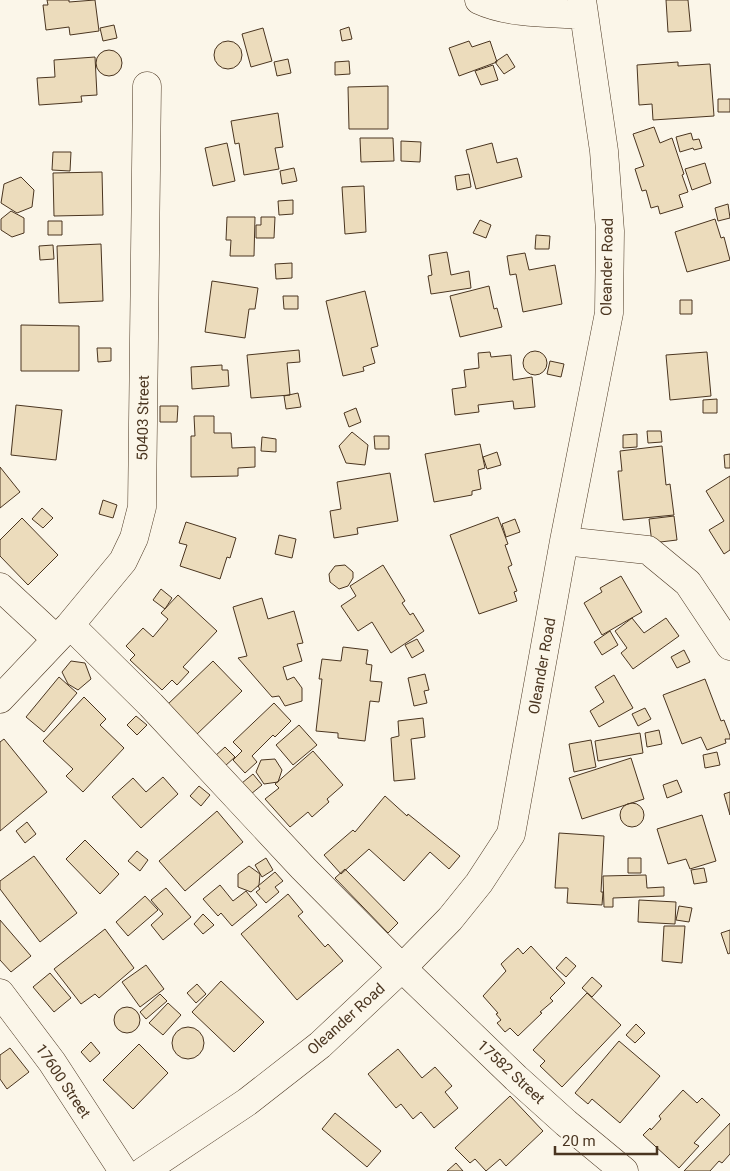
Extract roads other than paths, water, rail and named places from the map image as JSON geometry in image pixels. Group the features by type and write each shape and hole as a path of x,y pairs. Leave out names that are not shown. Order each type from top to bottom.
{"street":[{"path":"478,0 490,5 536,12 583,7"},
{"name":"Oleander Road","path":"144,1171 247,1102 320,1045 402,968 450,919 479,883 511,834 564,541 609,313 610,231 604,151 583,7"},
{"name":"50403 Street","path":"0,699 63,632 123,561 134,538 142,506 148,86"},
{"path":"564,541 648,550 688,583 730,646"},
{"name":"17582 Street","path":"0,587 63,632 151,705 303,868 402,968 523,1084 596,1149 624,1171"},
{"name":"17600 Street","path":"0,994 52,1062 123,1171"}]}
